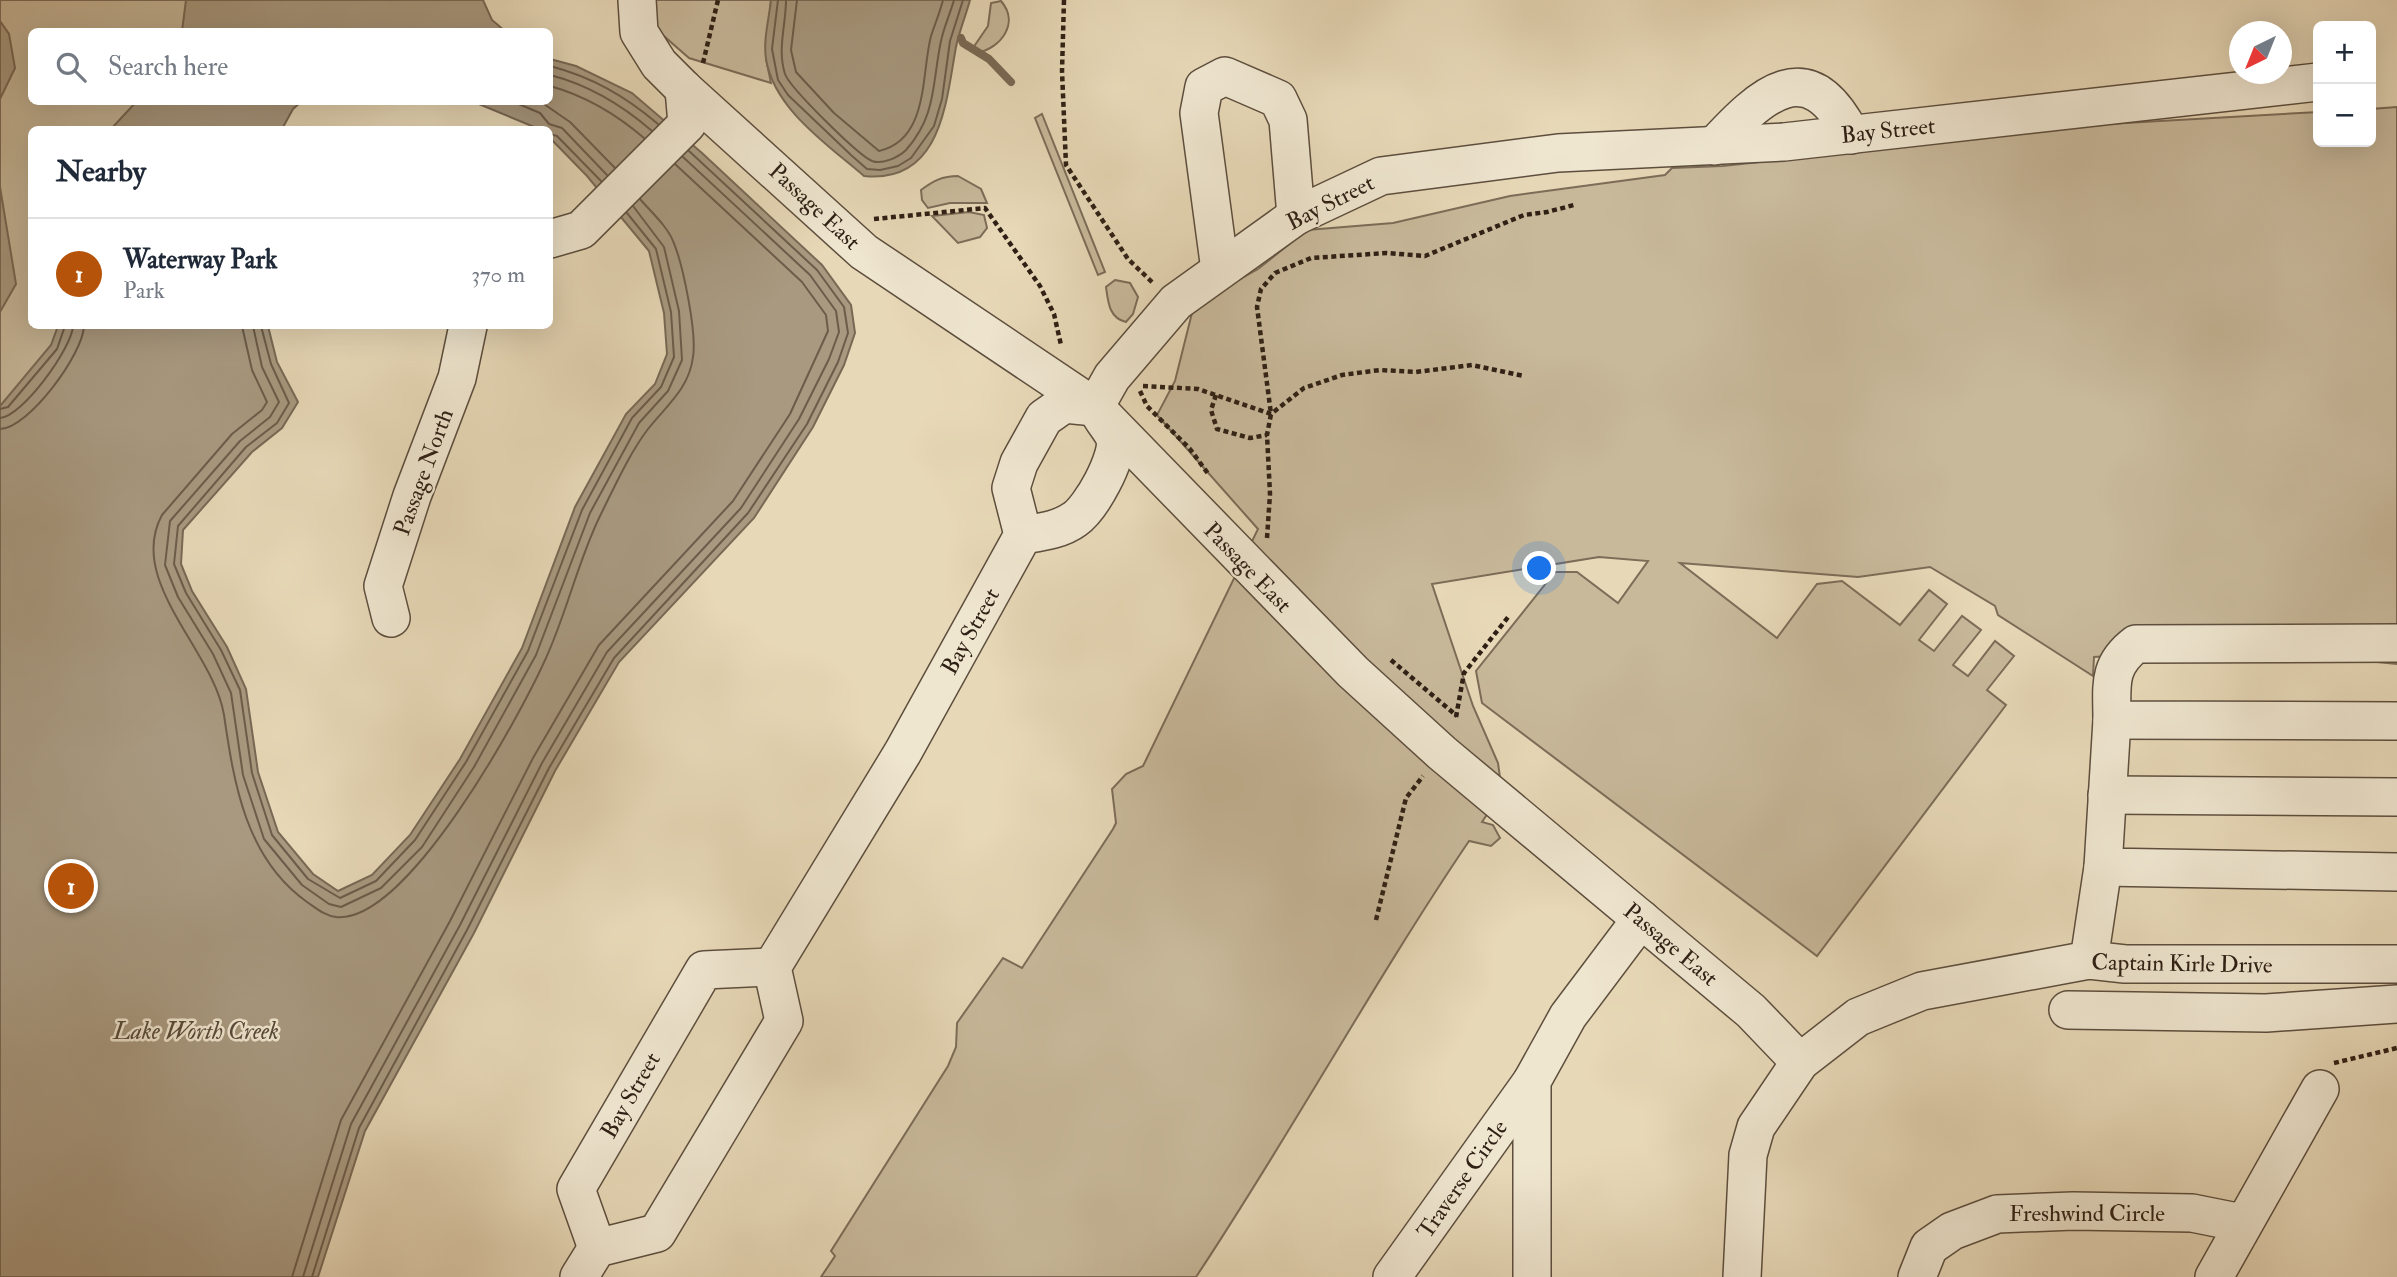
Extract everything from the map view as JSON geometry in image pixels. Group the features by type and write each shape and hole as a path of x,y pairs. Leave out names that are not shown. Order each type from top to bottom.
{"street":[{"name":"Passage East","path":"636,0 639,32 659,64 864,252 1104,392 1353,672 1442,753 1751,1011 1800,1062"},
{"path":"1220,270 1199,113 1204,87 1225,76 1278,99 1288,120 1296,216"},
{"name":"Bay Street","path":"1104,392 1176,302 1296,216 1381,176 1558,153 1714,146 1851,135 2313,83"},
{"path":"1714,146 1756,104 1782,88 1802,87 1830,99 1851,135"},
{"path":"565,235 694,95"},
{"name":"Passage North","path":"391,618 383,586 412,495 457,378 467,329"},
{"path":"1104,392 1115,438 1114,459 1077,518 1061,527 1023,535 1012,488 1019,463 1044,418 1064,404 1104,392"},
{"name":"Bay Street","path":"772,967 704,970 576,1189 588,1263 657,1233 784,1021 772,967 903,752 1023,535"},
{"path":"2089,960 2103,867 2112,682 2119,656 2136,644 2397,643"},
{"path":"2112,720 2397,721"},
{"path":"2107,794 2397,797"},
{"path":"2103,867 2397,872"},
{"name":"Traverse Circle","path":"1392,1277 1532,1081 1568,1016 1641,919"},
{"name":"Captain Kirle Drive","path":"1742,1277 1748,1155 1756,1127 1800,1062 1858,1017 1922,991 2089,960 2125,964 2397,964"},
{"path":"2068,1010 2266,1013 2333,1011 2397,1003"},
{"name":"Traverse Circle","path":"1532,1081 1532,1277"},
{"path":"2214,1277 2242,1223 2320,1089"},
{"name":"Freshwind Circle","path":"1917,1277 1929,1247 1952,1231 1997,1214 2192,1213 2242,1223"}],"path":[{"path":"694,95 718,0"},
{"path":"1064,0 1062,71 1066,165 1128,259 1176,302"},
{"path":"1266,543 1270,494 1267,435 1271,414 1257,307 1261,289 1275,273 1311,258 1387,253 1425,256 1524,215 1574,205"},
{"path":"864,210 875,220 985,208 1040,286 1054,314 1059,344 1069,351"},
{"path":"1271,414 1304,388 1342,375 1380,370 1416,372 1472,365 1524,376"},
{"path":"1104,392 1140,386 1198,389 1271,414"},
{"path":"1216,395 1210,410 1217,429 1250,438 1267,435"},
{"path":"1384,654 1457,716"},
{"path":"2320,1089 2335,1061 2397,1048"}],"shaded area":[{"path":"0,0 207,0 200,28 28,28 28,105 175,105 165,126 28,126 28,329 71,329 0,479"},
{"path":"642,0 771,0 766,59 771,83 689,58 641,16"},
{"path":"1001,1 1009,18 1005,33 994,46 977,53 973,48 988,26 991,3"},
{"path":"2397,107 2397,664 2134,638 2110,656 2094,657 2093,676 1998,615 1995,606 1930,567 1858,577 1680,563 1777,638 1817,584 1842,581 1900,625 1929,590 1947,604 1919,640 1934,651 1962,616 1981,630 1953,665 1968,676 1995,641 2014,656 1987,690 2006,705 1817,956 1482,703 1476,671 1555,572 1577,572 1618,603 1648,561 1599,557 1432,584 1473,706 1498,763 1502,792 1482,822 1493,825 1500,838 1491,846 1469,841 1196,1277 821,1277 835,1256 831,1251 948,1066 956,1047 957,1023 1003,958 1022,968 1113,829 1116,823 1112,789 1126,774 1143,766 1258,529 1157,415 1175,381 1194,305 1258,269 1307,230 1393,223 1510,196 1665,175 1672,168 1723,166 2090,125 2313,112 2313,147 2376,147 2376,109"},
{"path":"1042,114 1105,272 1098,275 1035,118"},
{"path":"958,176 981,189 987,203 950,203 928,208 922,200 921,190 938,180"},
{"path":"969,212 984,215 987,228 980,237 958,243 932,216"},
{"path":"1115,280 1130,283 1138,297 1133,314 1126,322 1116,317 1109,304 1106,287"}],"water":[{"path":"186,0 483,0 492,20 501,28 182,28"},
{"path":"771,0 970,0 957,41 943,114 936,135 925,153 910,167 890,175 864,176 819,139 791,110 771,77 766,59"},
{"path":"0,21 9,34 15,68 0,99"},
{"name":"Lake Worth Creek","path":"553,60 576,66 632,93 702,153 822,265 851,305 855,333 844,365 813,427 754,518 619,662 555,771 474,933 365,1131 318,1277 0,1277 0,406 51,345 57,329 269,329 277,362 298,402 282,428 252,452 183,530 181,564 192,591 227,647 246,689 258,772 278,832 313,874 338,891 372,875 410,835 460,759 522,648 575,507 626,414 655,384 667,354 664,313 649,251 587,176 553,141 553,126 532,126 481,105 553,105"},
{"path":"133,105 298,105 284,126 114,126"},
{"path":"0,187 16,284 0,312"}],"waterway":[{"path":"961,38 963,43 989,59 1011,82"}],"place":[{"name":"Waterway Park","path":"71,886"}]}
